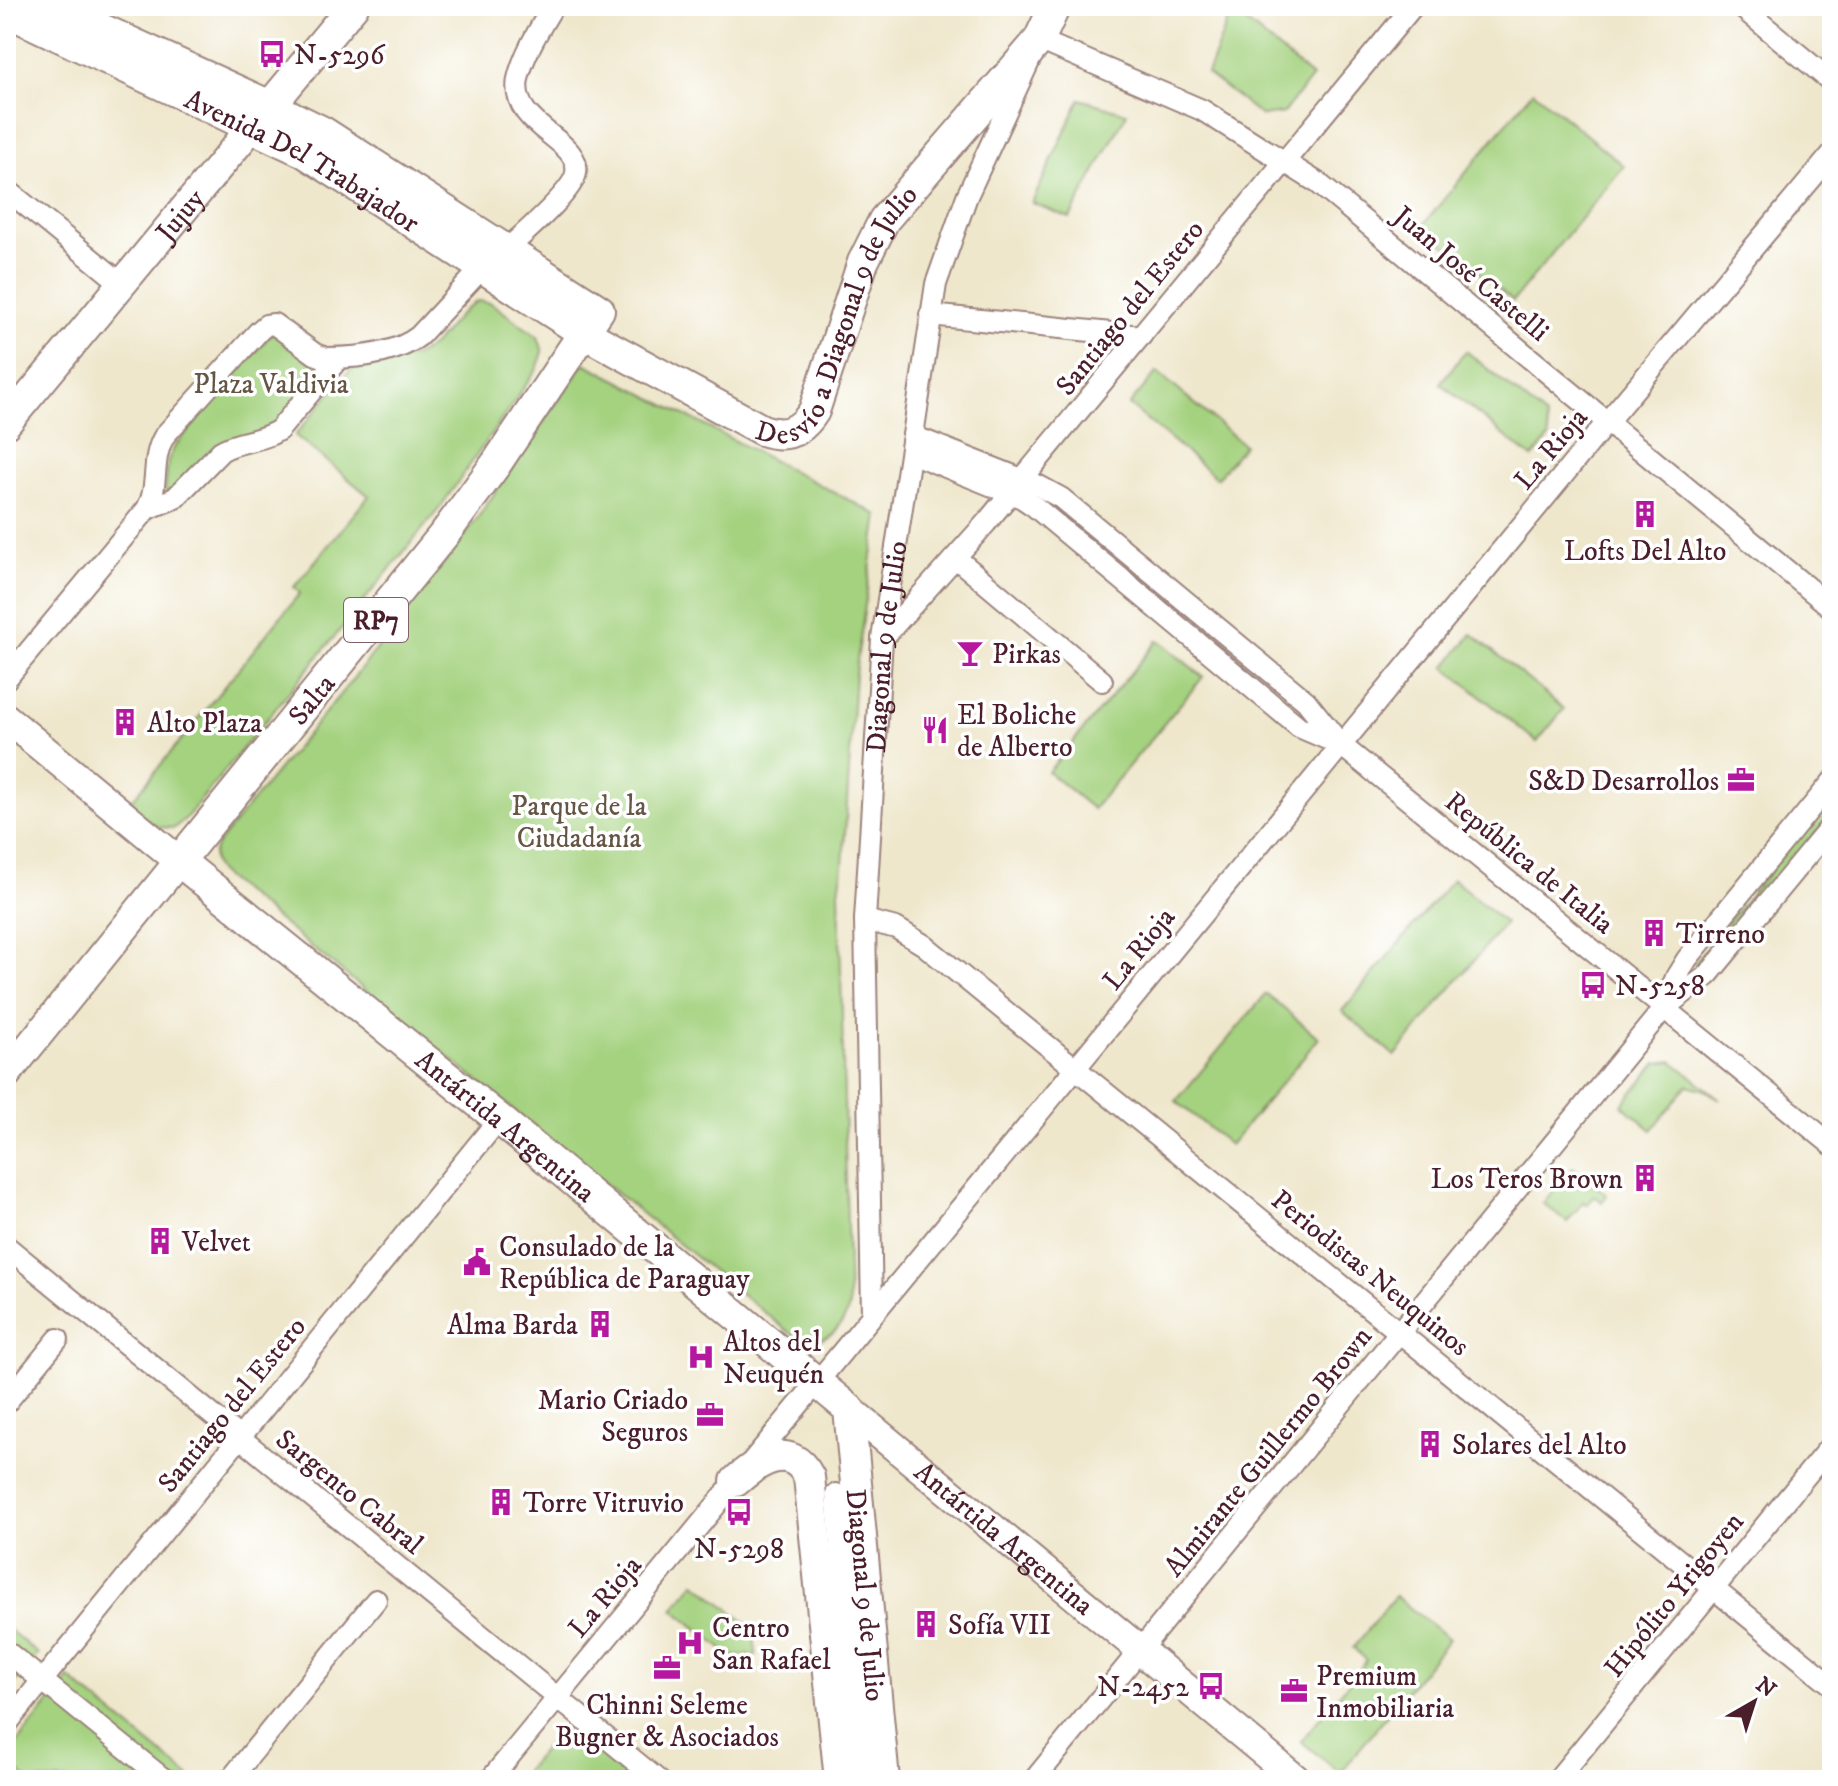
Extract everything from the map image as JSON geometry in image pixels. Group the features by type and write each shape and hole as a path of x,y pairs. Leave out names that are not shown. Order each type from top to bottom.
{"main road":[{"name":"Avenida Del Trabajador","path":"51,6 261,116 331,169 494,259 592,322"},
{"name":"Jujuy","path":"6,424 353,6"},
{"name":"Diagonal 9 de Julio","path":"1039,40 1055,6"},
{"name":"Avenida Del Trabajador","path":"6,11 261,116"},
{"name":"Desvío a Diagonal 9 de Julio","path":"592,322 762,430 780,435 801,427 814,411 863,262 884,220 1039,40"},
{"name":"Salta","path":"6,1075 446,532 592,322"},
{"name":"Antártida Argentina","path":"6,718 499,1119 1297,1780"},
{"name":"Diagonal 9 de Julio","path":"840,1780 835,1494 849,1409"},
{"name":"Diagonal 9 de Julio","path":"736,1481 757,1463 775,1457 784,1458 799,1464 835,1494 884,1780"}],"street":[{"path":"6,679 147,509 155,489 158,445 266,325 280,327 315,354 326,358 393,350 409,344 564,194 576,174 576,162 524,110 518,98 518,81 524,60 553,6"},
{"name":"Santiago del Estero","path":"882,639 957,559 1413,6"},
{"path":"1740,6 1832,82"},
{"name":"Juan José Castelli","path":"1039,40 1202,110 1335,196 1832,608"},
{"name":"Diagonal 9 de Julio","path":"872,1314 865,920 882,639 930,315 945,255 967,196 1039,40"},
{"name":"La Rioja","path":"490,1780 1607,422 1832,154"},
{"path":"6,189 122,284"},
{"path":"930,315 1141,336"},
{"path":"147,509 175,498 221,451 270,436 279,430 339,358"},
{"name":"República de Italia","path":"912,444 1017,486 1061,498 1306,701 1341,745 1832,1145"},
{"path":"957,559 1102,681"},
{"name":"Almirante Guillermo Brown","path":"1664,1008 1687,959 1832,782"},
{"name":"Almirante Guillermo Brown","path":"1034,1780 1664,1008 1708,975 1832,825"},
{"name":"Periodistas Neuquinos","path":"865,920 896,928 912,936 1832,1685"},
{"name":"Santiago del Estero","path":"6,1725 499,1119"},
{"name":"Sargento Cabral","path":"6,1246 658,1780"},
{"path":"6,1403 58,1339"},
{"name":"Hipólito Yrigoyen","path":"1557,1780 1832,1444"},
{"path":"835,1494 862,1780"},
{"path":"230,1780 376,1600"},
{"path":"6,1651 165,1780"}],"green space":[{"path":"1232,10 1312,77 1283,113 1262,116 1207,74"},
{"path":"1533,91 1624,166 1513,301 1422,226"},
{"path":"1080,99 1127,113 1070,218 1032,203"},
{"path":"478,301 491,303 538,337 543,352 537,369 439,509 186,818 174,828 157,827 128,805 300,593 294,587 369,496 295,435 355,367 417,355 434,344 469,306"},
{"name":"Plaza Valdivia","path":"272,333 279,335 319,368 285,417 176,491 165,492 168,460 175,446"},
{"path":"1466,351 1546,417 1549,438 1532,458 1440,383"},
{"name":"Parque de la Ciudadanía","path":"584,363 878,515 855,674 839,891 849,1307 840,1325 826,1337 817,1340 799,1338 790,1333 221,874 214,863 213,855 218,843 463,539"},
{"path":"1157,372 1244,445 1217,478 1129,405"},
{"path":"1472,634 1564,709 1537,742 1445,667"},
{"path":"1158,640 1203,677 1093,809 1048,772"},
{"path":"1832,794 1832,813 1706,968 1697,968 1695,963"},
{"path":"1453,879 1505,923 1395,1056 1342,1011"},
{"path":"1266,994 1319,1038 1230,1145 1176,1101"},
{"path":"1672,1061 1720,1099 1688,1085 1652,1130 1622,1105 1657,1063"},
{"path":"1573,1167 1607,1195 1602,1202 1595,1196 1587,1205 1583,1202 1567,1222 1543,1203"},
{"path":"695,1582 754,1629 756,1655 731,1656 673,1609"},
{"path":"1395,1596 1449,1639 1340,1773 1301,1741 1367,1660 1353,1648"},
{"path":"6,1627 38,1654 6,1693"},
{"path":"69,1678 194,1780 28,1780 13,1763 12,1749"},
{"path":"567,1729 581,1734 637,1780 518,1780 557,1733"}],"place":[{"name":"N-5296","path":"272,54"},
{"name":"Lofts Del Alto","path":"1645,514"},
{"name":"Pirkas","path":"970,653"},
{"name":"Alto Plaza","path":"125,722"},
{"name":"El Boliche de Alberto","path":"935,730"},
{"name":"S&D Desarrollos","path":"1741,780"},
{"name":"Tirreno","path":"1654,933"},
{"name":"N-5258","path":"1593,985"},
{"name":"Los Teros Brown","path":"1645,1178"},
{"name":"Velvet","path":"160,1241"},
{"name":"Consulado de la República de Paraguay","path":"477,1262"},
{"name":"Alma Barda","path":"600,1324"},
{"name":"Altos del Neuquén","path":"701,1357"},
{"name":"Mario Criado Seguros","path":"710,1415"},
{"name":"Solares del Alto","path":"1430,1444"},
{"name":"Torre Vitruvio","path":"501,1502"},
{"name":"N-5298","path":"739,1512"},
{"name":"Sofía VII","path":"926,1624"},
{"name":"Centro San Rafael","path":"690,1643"},
{"name":"Chinni Seleme Bugner & Asociados","path":"667,1668"},
{"name":"N-2452","path":"1211,1686"},
{"name":"Premium Inmobiliaria","path":"1294,1691"}]}
